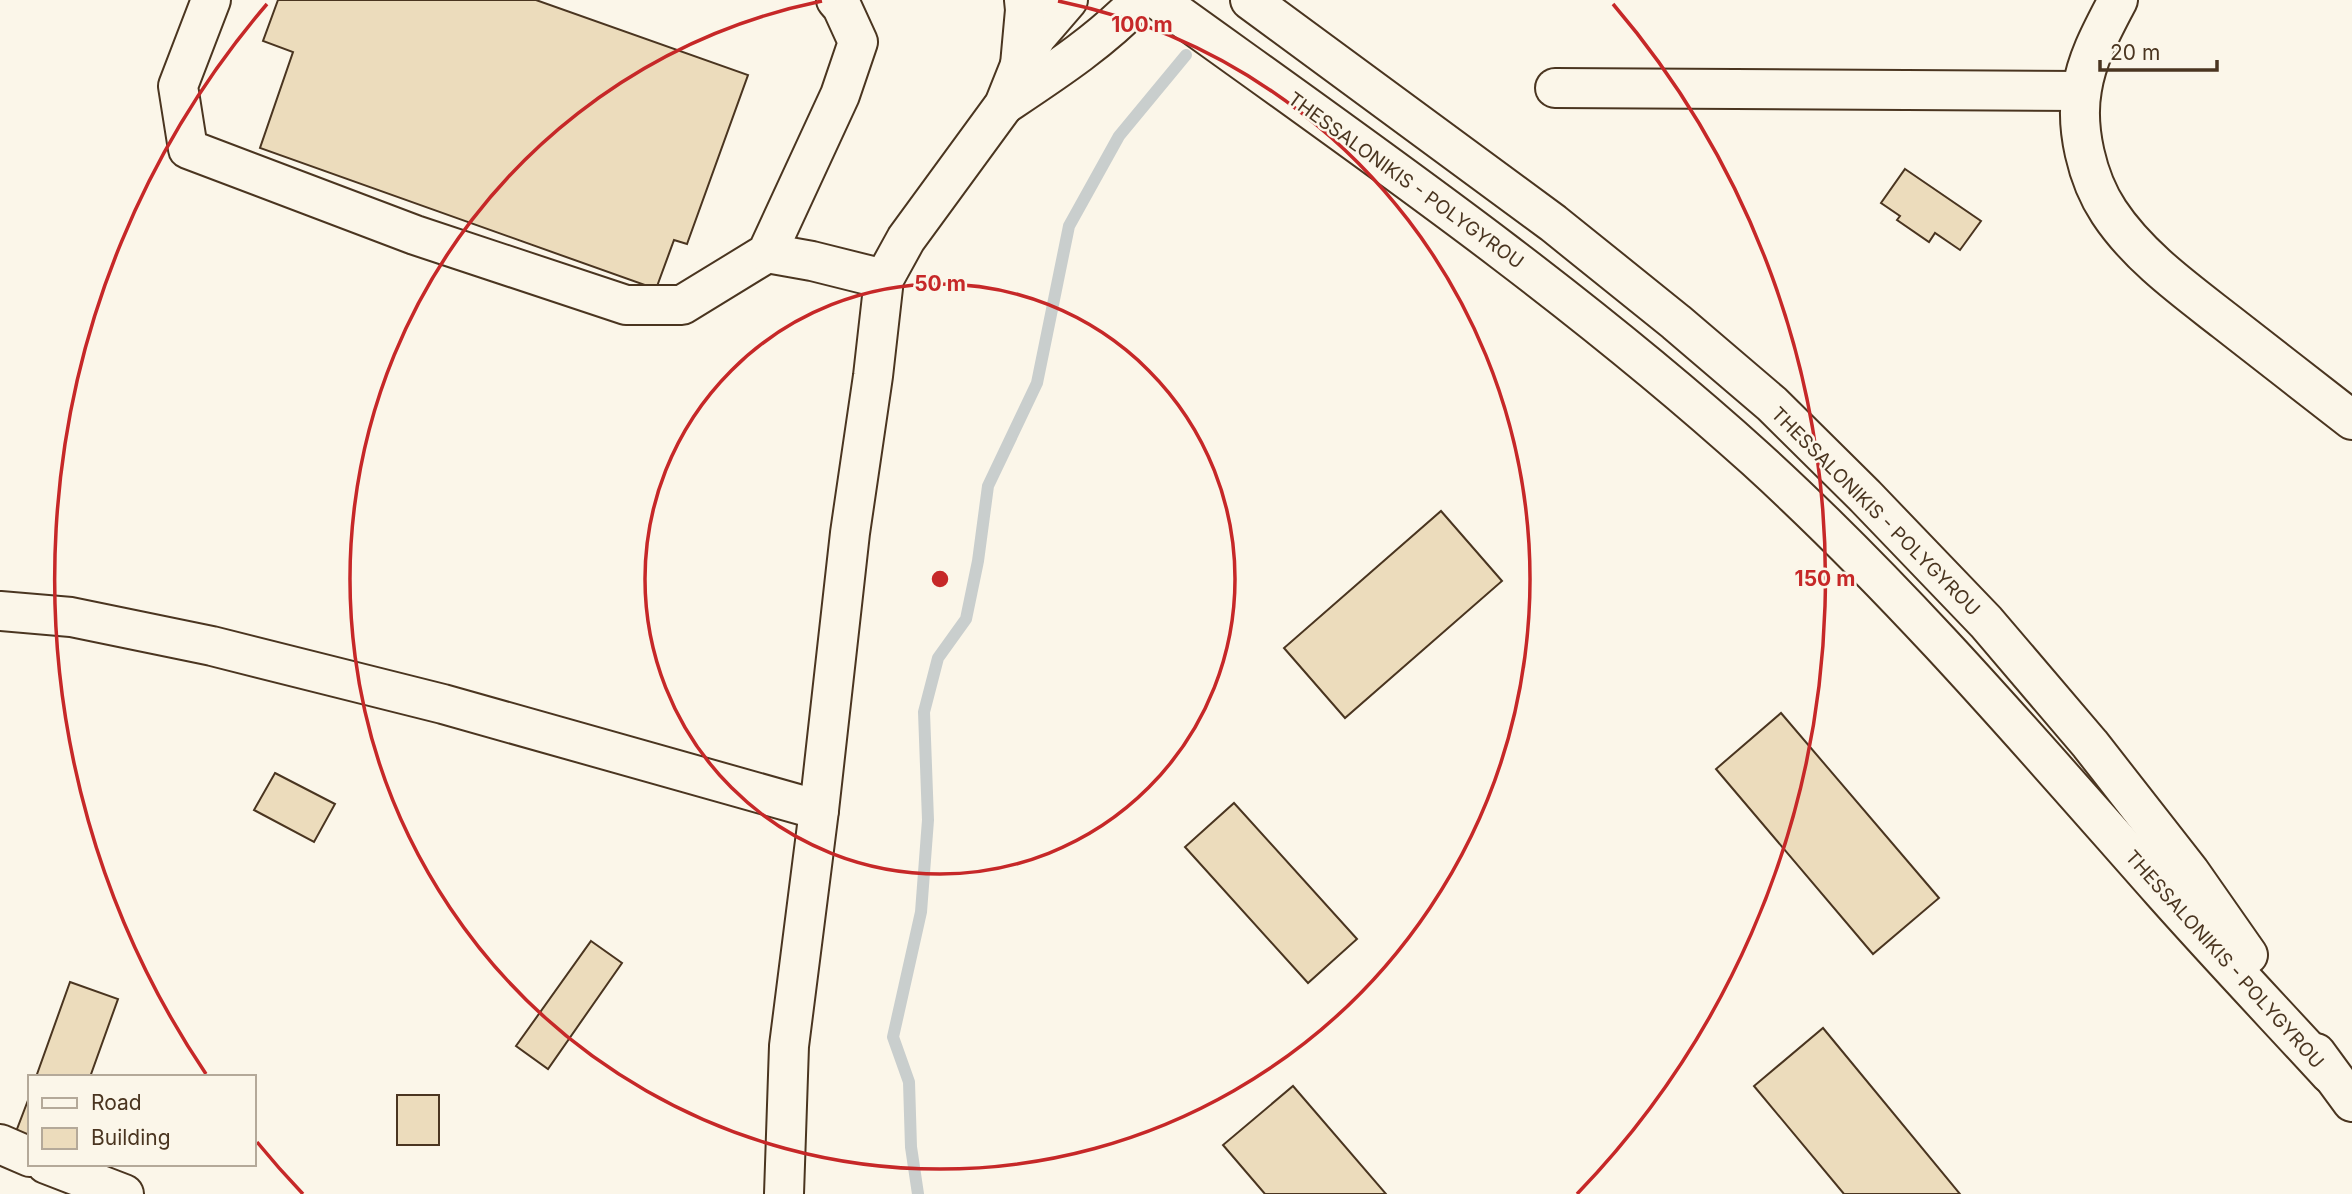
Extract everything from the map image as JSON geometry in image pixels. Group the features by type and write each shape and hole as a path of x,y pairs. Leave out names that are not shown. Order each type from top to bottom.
{"main road":[{"path":"211,0 178,86 188,149 415,235 626,305 682,305 766,253 840,95 858,42 836,0"},
{"path":"1020,65 1024,0"},
{"path":"783,1194 789,1046 850,533 884,279 906,239 1004,105 1020,65 1037,36 1068,0"},
{"path":"1004,105 1080,53 1118,23 1140,0"},
{"name":"THESSALONIKIS - POLYGYROU","path":"1158,0 1554,289 1757,460 1859,558 1943,647 2341,1088"},
{"name":"THESSALONIKIS - POLYGYROU","path":"1250,0 1564,231 1772,404 1865,496 1968,603 2090,744 2190,872 2341,1088"},
{"path":"1294,0 1420,123"},
{"path":"2118,0 2088,63 2081,91 2081,129 2087,159 2107,210 2127,236 2197,300 2352,420"},
{"path":"1555,88 2081,91"},
{"path":"766,253 884,279"},
{"path":"0,611 71,617 212,646 443,704 819,810"},
{"path":"0,1144 28,1156"},
{"path":"51,1166 124,1194"}],"building":[{"path":"278,0 536,0 748,75 687,244 674,240 656,289 260,148 293,52 263,41"},
{"path":"1905,169 1981,221 1960,250 1935,233 1929,242 1897,220 1900,216 1881,203"},
{"path":"1441,511 1502,581 1345,718 1284,648"},
{"path":"1781,713 1939,898 1873,954 1716,769"},
{"path":"275,773 335,804 314,842 254,810"},
{"path":"1234,803 1357,939 1308,983 1185,847"},
{"path":"591,941 622,963 548,1069 516,1046"},
{"path":"70,982 118,999 91,1075 37,1075"},
{"path":"1823,1028 1960,1194 1844,1194 1754,1086"},
{"path":"1293,1086 1386,1194 1265,1194 1223,1145"},
{"path":"397,1095 439,1095 439,1145 397,1145"},
{"path":"28,1100 28,1142 14,1137"}],"waterway":[{"path":"918,1194 911,1147 909,1082 893,1037 921,912 928,820 924,712 938,658 966,619 978,561 988,486 1037,383 1069,226 1119,136 1186,55"}]}
